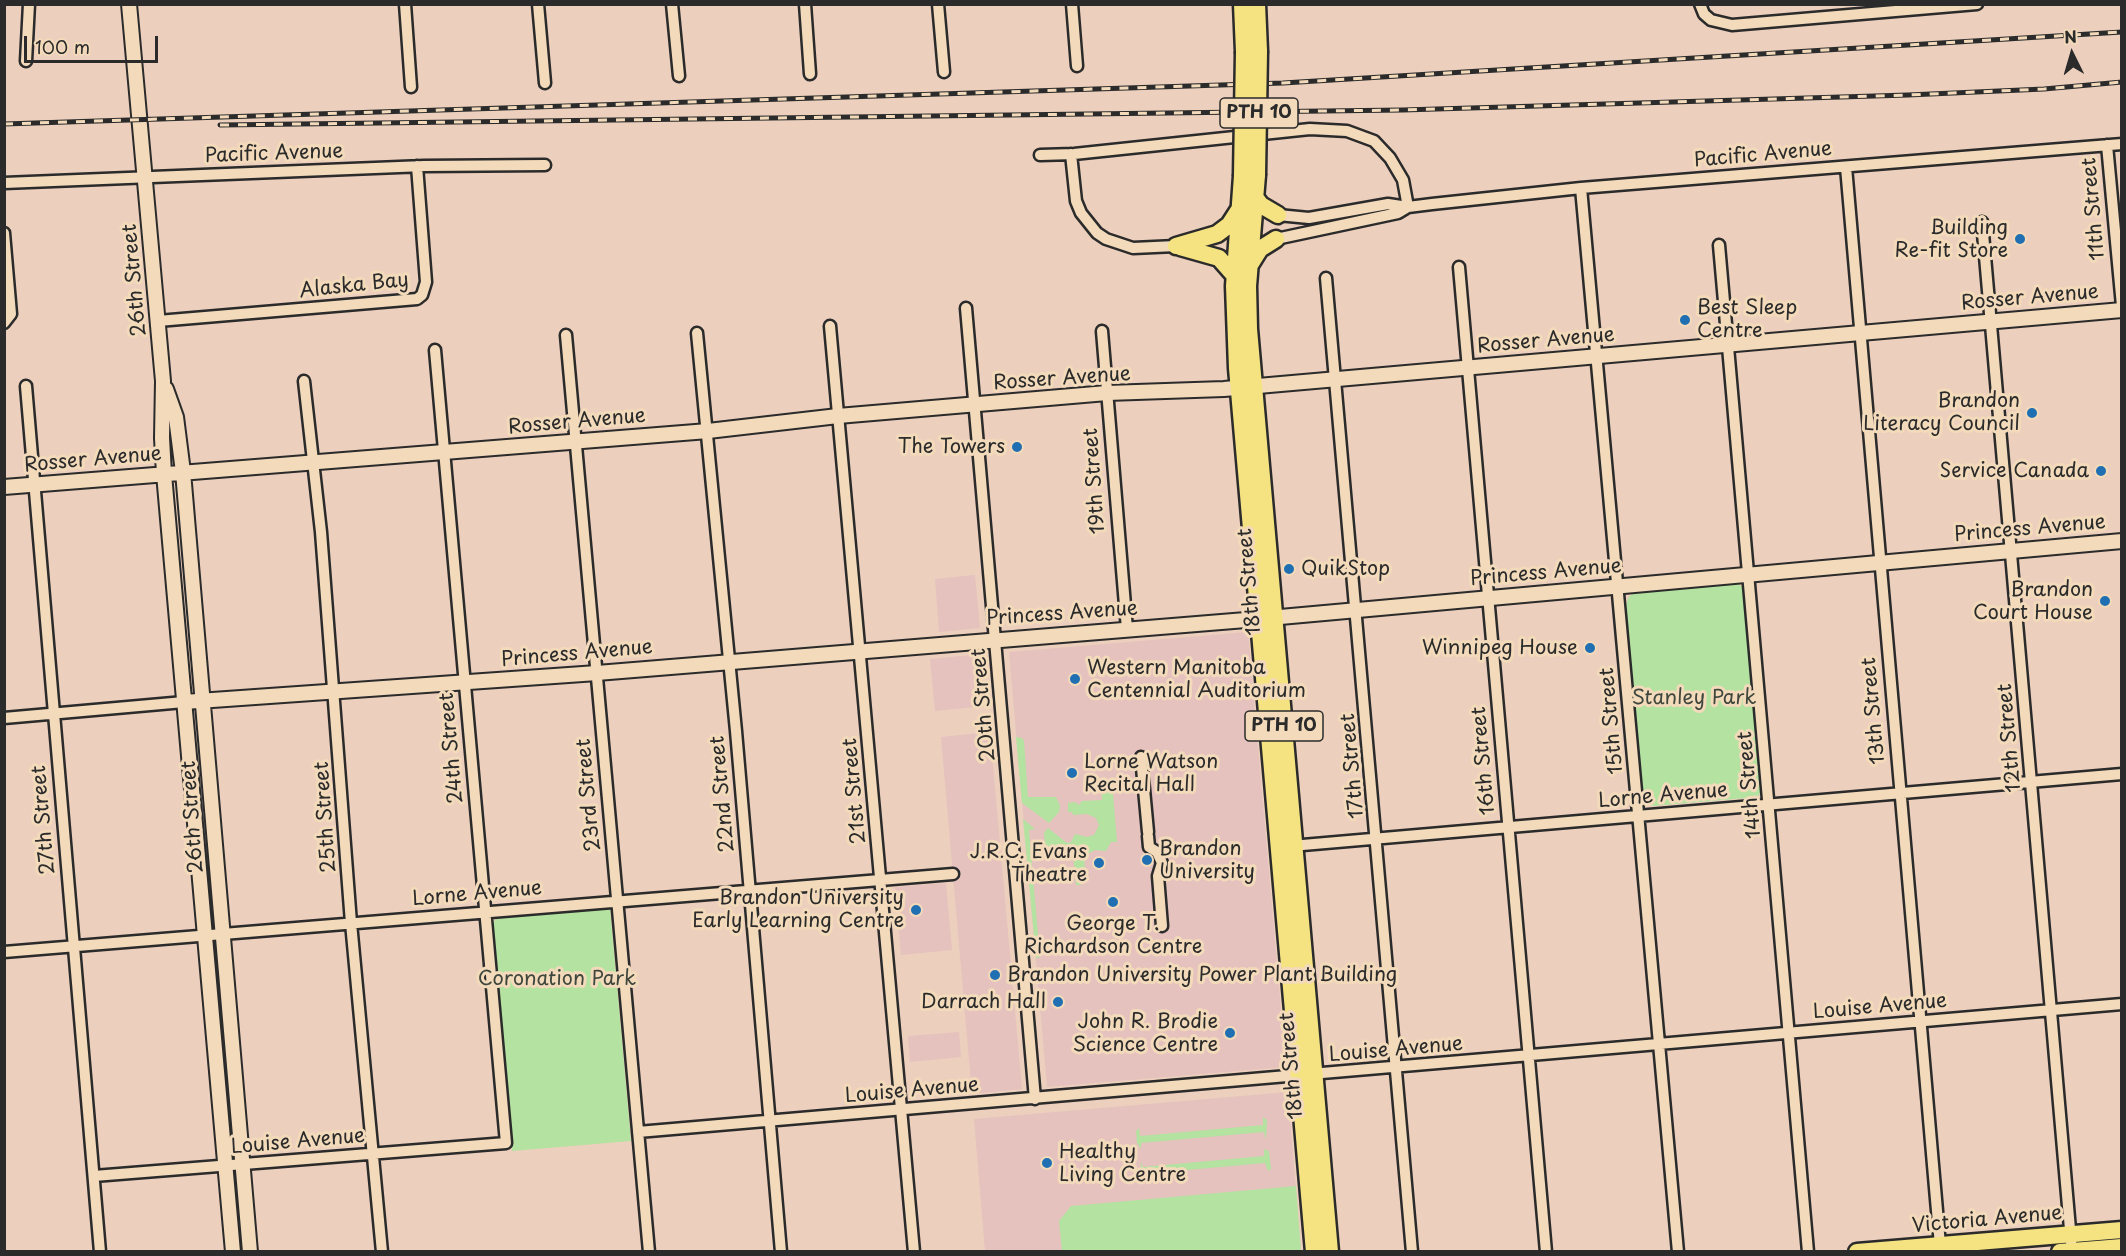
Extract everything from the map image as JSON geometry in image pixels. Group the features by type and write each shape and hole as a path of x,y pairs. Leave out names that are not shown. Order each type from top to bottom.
{"main road":[{"name":"PTH 10","path":"1242,4 1251,51"},
{"name":"PTH 10","path":"1251,51 1257,4"},
{"name":"18th Street","path":"1251,51 1249,176 1239,210 1234,274 1246,387 1306,1076 1324,1186 1330,1251"},
{"name":"18th Street","path":"1246,387 1255,197 1249,176"},
{"path":"1255,197 1264,208 1278,215"},
{"path":"1176,246 1217,234 1229,225 1239,210"},
{"path":"1250,266 1260,249 1276,239"},
{"path":"1176,246 1219,258 1234,274"},
{"name":"18th Street","path":"1306,1076 1305,1146 1314,1251"},
{"path":"1305,1146 1302,1178 1306,1251"},
{"path":"1324,1186 1335,1224 1337,1251"},
{"name":"Victoria Avenue","path":"2069,1247 2121,1230"},
{"name":"Victoria Avenue","path":"1857,1251 2121,1247"}],"street":[{"path":"26,61 29,4"},
{"name":"26th Street","path":"129,4 164,381 164,474 233,1251"},
{"path":"405,4 411,87"},
{"path":"538,4 544,83"},
{"path":"672,4 679,76"},
{"path":"805,4 810,74"},
{"path":"938,4 944,72"},
{"path":"1072,4 1077,66"},
{"path":"1700,4 1704,14 1722,24 1732,26 1977,4"},
{"path":"1832,4 1833,16"},
{"path":"1040,155 1071,154 1310,129 1347,131 1374,141 1390,158 1403,180 1408,207"},
{"name":"Pacific Avenue","path":"1278,215 1309,218 1388,204 1408,207 1581,188 2121,144"},
{"name":"11th Street","path":"2107,145 2121,308"},
{"path":"1071,154 1076,201 1081,213 1097,233 1113,242 1133,248 1176,246"},
{"name":"Pacific Avenue","path":"4,183 417,166 545,165"},
{"name":"Alaska Bay","path":"158,321 417,299 425,290 426,282 417,166"},
{"name":"13th Street","path":"1846,167 1940,1248"},
{"name":"15th Street","path":"1581,188 1678,1251"},
{"name":"Pacific Avenue","path":"1276,239 1398,213 1408,207"},
{"name":"12th Street","path":"1982,222 2052,1010 2069,1247"},
{"path":"4,232 11,314 4,323"},
{"name":"14th Street","path":"1719,245 1730,345 1808,1251"},
{"name":"16th Street","path":"1459,267 1546,1251"},
{"name":"17th Street","path":"1326,278 1337,378 1412,1251"},
{"name":"20th Street","path":"966,308 1035,1099"},
{"name":"Rosser Avenue","path":"4,487 708,431 838,416 1107,393 1174,392 1246,387 2121,308"},
{"name":"21st Street","path":"830,327 914,1251"},
{"name":"19th Street","path":"1102,331 1127,629"},
{"name":"22nd Street","path":"697,333 708,431 781,1251"},
{"name":"23rd Street","path":"566,335 649,1251"},
{"name":"24th Street","path":"435,350 506,1143"},
{"name":"26th Street","path":"164,381 176,417 183,472 250,1251"},
{"name":"25th Street","path":"304,381 321,532 351,923 382,1251"},
{"name":"27th Street","path":"26,386 100,1251"},
{"name":"Princess Avenue","path":"4,718 203,700 597,673 1266,618 2121,541"},
{"path":"1142,757 1149,847 1157,852 1162,863 1158,876 1162,926"},
{"name":"Lorne Avenue","path":"1286,846 2121,774"},
{"name":"Lorne Avenue","path":"4,952 953,874"},
{"name":"Louise Avenue","path":"638,1132 2121,1004"},
{"name":"Louise Avenue","path":"94,1176 506,1143"}],"shaded area":[{"path":"975,575 980,628 939,632 935,579"},
{"name":"Brandon University","path":"1248,632 1286,1067 1047,1087 1009,652"},
{"path":"982,654 987,706 935,711 930,659"},
{"path":"990,732 1022,1089 972,1094 941,737"},
{"path":"946,883 952,950 901,955 895,887"},
{"path":"959,1032 961,1057 910,1062 908,1036"},
{"path":"1288,1092 1301,1251 985,1251 974,1119"}],"green space":[{"name":"Stanley Park","path":"1737,584 1743,587 1761,790 1758,797 1653,806 1646,803 1643,798 1626,605 1628,598 1633,593"},
{"path":"1016,737 1024,741 1028,797 1056,797 1060,806 1059,812 1049,823 1022,803"},
{"path":"1112,782 1117,842 1111,842 1106,851 1095,850 1088,854 1084,864 1088,873 1080,879 1081,885 1076,885 1073,854 1046,856 1044,833 1048,828 1067,843 1071,842 1075,834 1087,837 1094,835 1099,825 1096,818 1087,814 1073,815 1072,812 1068,812 1068,803 1075,802 1079,805 1082,801 1102,800 1101,783"},
{"path":"1023,819 1035,829 1029,830 1040,957 1036,958"},
{"name":"Coronation Park","path":"610,908 631,1141 512,1151 492,924 498,917"},
{"path":"1263,1117 1267,1120 1266,1140 1264,1132 1141,1143 1141,1149 1137,1143 1136,1131 1139,1128 1140,1136 1263,1125"},
{"path":"1264,1149 1269,1151 1271,1169 1268,1171 1265,1163 1143,1174 1143,1182 1140,1180 1141,1162 1143,1167 1264,1156"},
{"path":"1296,1186 1301,1251 1062,1251 1059,1221 1071,1206"}],"railway":[{"path":"4,124 1283,83 2122,32"},
{"path":"220,125 1403,110 1908,95 2044,89 2122,82"}],"place":[{"name":"Building Re-fit Store","path":"2020,239"},
{"name":"Best Sleep Centre","path":"1685,320"},
{"name":"Brandon Literacy Council","path":"2032,413"},
{"name":"The Towers","path":"1017,447"},
{"name":"Service Canada","path":"2101,471"},
{"name":"QuikStop","path":"1289,569"},
{"name":"Brandon Court House","path":"2105,601"},
{"name":"Winnipeg House","path":"1590,648"},
{"name":"Western Manitoba Centennial Auditorium","path":"1075,679"},
{"name":"Lorne Watson Recital Hall","path":"1072,773"},
{"name":"Brandon University","path":"1147,860"},
{"name":"J.R.C. Evans Theatre","path":"1099,863"},
{"name":"George T. Richardson Centre","path":"1113,902"},
{"name":"Brandon University Early Learning Centre","path":"916,910"},
{"name":"Brandon University Power Plant Building","path":"995,975"},
{"name":"Darrach Hall","path":"1058,1002"},
{"name":"John R. Brodie Science Centre","path":"1230,1033"},
{"name":"Healthy Living Centre","path":"1047,1163"}]}
